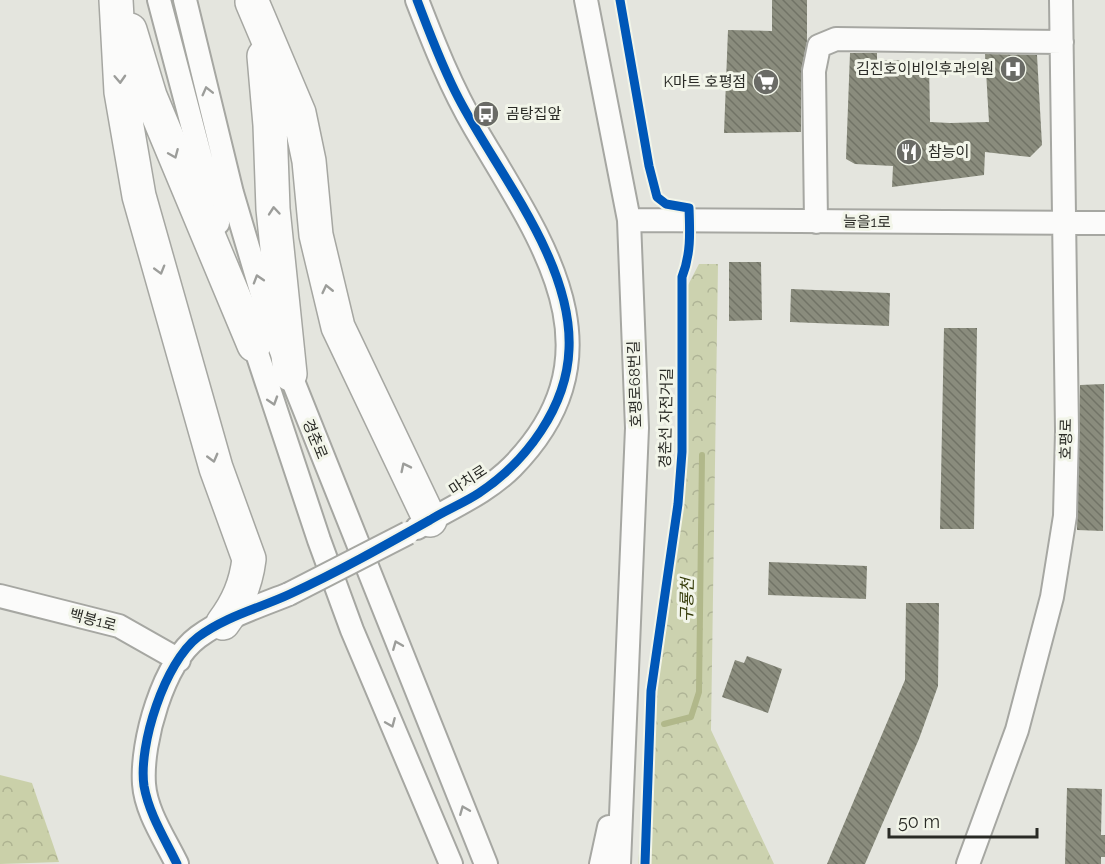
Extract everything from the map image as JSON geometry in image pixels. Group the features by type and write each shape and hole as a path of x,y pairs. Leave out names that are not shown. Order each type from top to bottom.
{"highway":[{"path":"116,0 121,92 139,196 216,468 249,559 239,598 223,623"},
{"path":"121,0 150,96 254,345"},
{"path":"251,1 262,40 268,82 273,209 290,374"},
{"path":"251,1 299,113 309,161 316,235 338,327 419,526"}],"street":[{"name":"경춘로","path":"159,0 204,177 254,345 319,540 352,630 451,864"},
{"name":"경춘로","path":"185,0 232,193 273,331 486,864"},
{"name":"마치로","path":"177,864 152,815 144,785 152,713 179,660 197,638 223,623 290,594 419,526 487,487 513,466 528,448 541,431 558,396 569,349 560,291 539,238 512,185 459,99 417,0"},
{"name":"호평로68번길","path":"586,0 629,220 637,428 621,772"},
{"name":"호평로","path":"968,864 1017,730 1052,597 1065,516 1067,430 1061,0"},
{"path":"816,222 814,71 819,46 836,39 1062,42"},
{"name":"늘을1로","path":"629,220 1105,223"},
{"name":"백봉1로","path":"0,596 119,626 179,660"},
{"path":"601,864 621,772"},
{"path":"619,864 621,772"}],"green space":[{"path":"699,264 718,264 711,730 774,864 638,864 653,702 677,546 687,287"},
{"path":"0,775 32,783 59,862 0,864"}],"building":[{"name":"K마트 호평점","path":"772,0 807,0 807,41 801,71 801,132 724,133 728,30 772,31"},
{"path":"850,53 877,53 877,60 929,61 930,122 950,123 989,122 985,54 1037,55 1042,145 1030,157 985,152 984,175 892,187 893,166 855,164 846,159"},
{"path":"729,262 761,262 762,320 729,321"},
{"path":"791,289 890,293 889,326 790,322"},
{"path":"944,328 977,328 974,529 940,529"},
{"path":"1104,384 1103,531 1077,530 1080,385"},
{"path":"769,562 867,566 866,599 768,595"},
{"path":"906,603 939,603 938,686 919,739 865,864 827,864 905,680"},
{"path":"747,656 782,669 768,713 722,697 735,660 744,663"},
{"path":"1067,788 1102,789 1101,835 1105,835 1105,857 1101,857 1101,864 1065,864"}],"waterway":[{"name":"구룡천","path":"664,724 691,717 699,692 702,455"}],"cycle path":[{"path":"177,864 150,806 144,786 143,769 145,749 156,706 165,684 186,649 198,637 220,623 326,577 479,493 513,466 528,449 541,431 561,392 569,349 567,316 559,284 530,219 453,87 417,0"},
{"name":"경춘선 자전거길","path":"620,0 649,166 657,197 666,204 689,208 690,235 682,277 682,452 678,504 651,691 645,864"}],"place":[{"name":"김진호이비인후과의원","path":"1013,69"},
{"name":"K마트 호평점","path":"766,82"},
{"name":"곰탕집앞","path":"486,114"},
{"name":"참능이","path":"909,152"}]}
